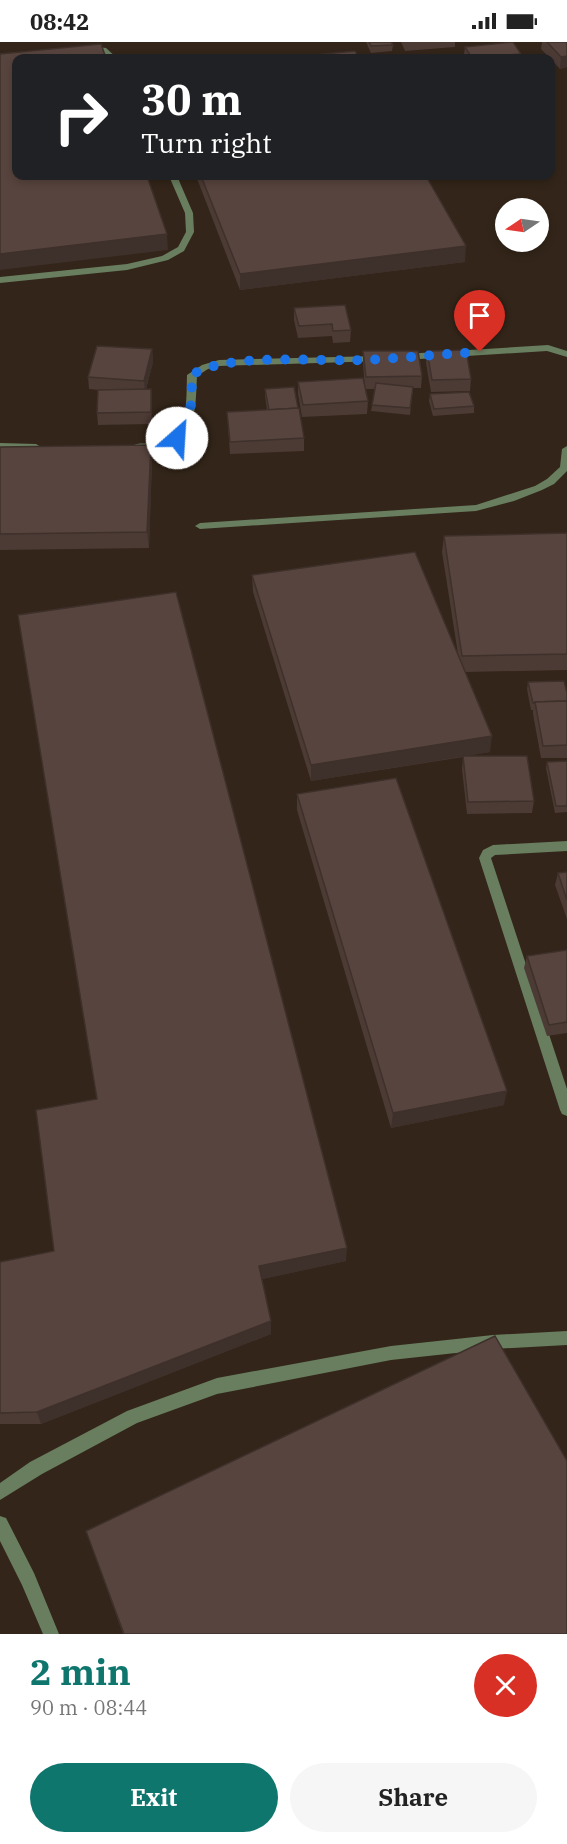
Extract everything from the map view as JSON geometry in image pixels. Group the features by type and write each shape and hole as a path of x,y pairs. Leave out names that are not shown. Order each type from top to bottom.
{"street":[{"path":"78,49 103,50 108,54"},
{"path":"0,280 127,267 173,254 181,249 189,232 189,213 175,180"},
{"path":"399,357 548,348 567,354"},
{"path":"120,447 156,447 168,444 177,438 185,430 190,416 192,375 204,367 235,362 387,358"},
{"path":"0,446 50,447"},
{"path":"200,526 476,508 514,497 556,478 564,468 567,449"},
{"path":"567,846 493,850 484,858 567,1110"},
{"path":"0,1492 36,1468 133,1417 217,1386 392,1353 493,1342 567,1338"},
{"path":"0,1524 28,1578 51,1634"}],"building":[{"path":"369,42 391,42 393,45 371,46"},
{"path":"513,42 521,54 469,54 465,47"},
{"path":"547,42 567,42 567,56 561,57"},
{"path":"101,44 105,54 12,54 12,180 148,180 167,234 0,254 0,54"},
{"path":"355,51 357,54 325,54"},
{"path":"203,180 428,180 466,246 240,274"},
{"path":"345,305 351,330 333,331 332,324 299,326 294,308"},
{"path":"97,346 152,349 144,381 88,377"},
{"path":"466,350 471,379 432,380 427,351"},
{"path":"363,351 418,351 422,376 366,377"},
{"path":"363,378 368,401 303,405 298,382"},
{"path":"376,383 413,387 410,408 372,405"},
{"path":"294,387 298,408 269,410 265,389"},
{"path":"151,389 151,412 97,413 98,390"},
{"path":"469,392 474,406 434,409 430,394"},
{"path":"299,408 304,438 230,442 227,412"},
{"path":"151,445 147,532 0,534 0,447"},
{"path":"567,533 567,654 462,656 444,536"},
{"path":"415,552 492,736 311,765 252,575"},
{"path":"176,592 347,1248 259,1266 271,1321 37,1412 0,1413 0,1262 54,1251 36,1110 97,1099 18,615"},
{"path":"564,681 567,701 533,703 528,682"},
{"path":"567,701 567,745 543,746 535,702"},
{"path":"463,756 527,756 534,801 468,802"},
{"path":"567,761 567,806 556,806 547,762"},
{"path":"396,778 507,1091 393,1113 297,794"},
{"path":"567,872 567,900 558,873"},
{"path":"567,950 567,1022 549,1025 527,956"},
{"path":"495,1336 567,1461 567,1634 124,1634 86,1531"}],"route":[{"path":"177,438 185,430 190,416 192,375 204,367 235,362 364,360 480,352"}]}
